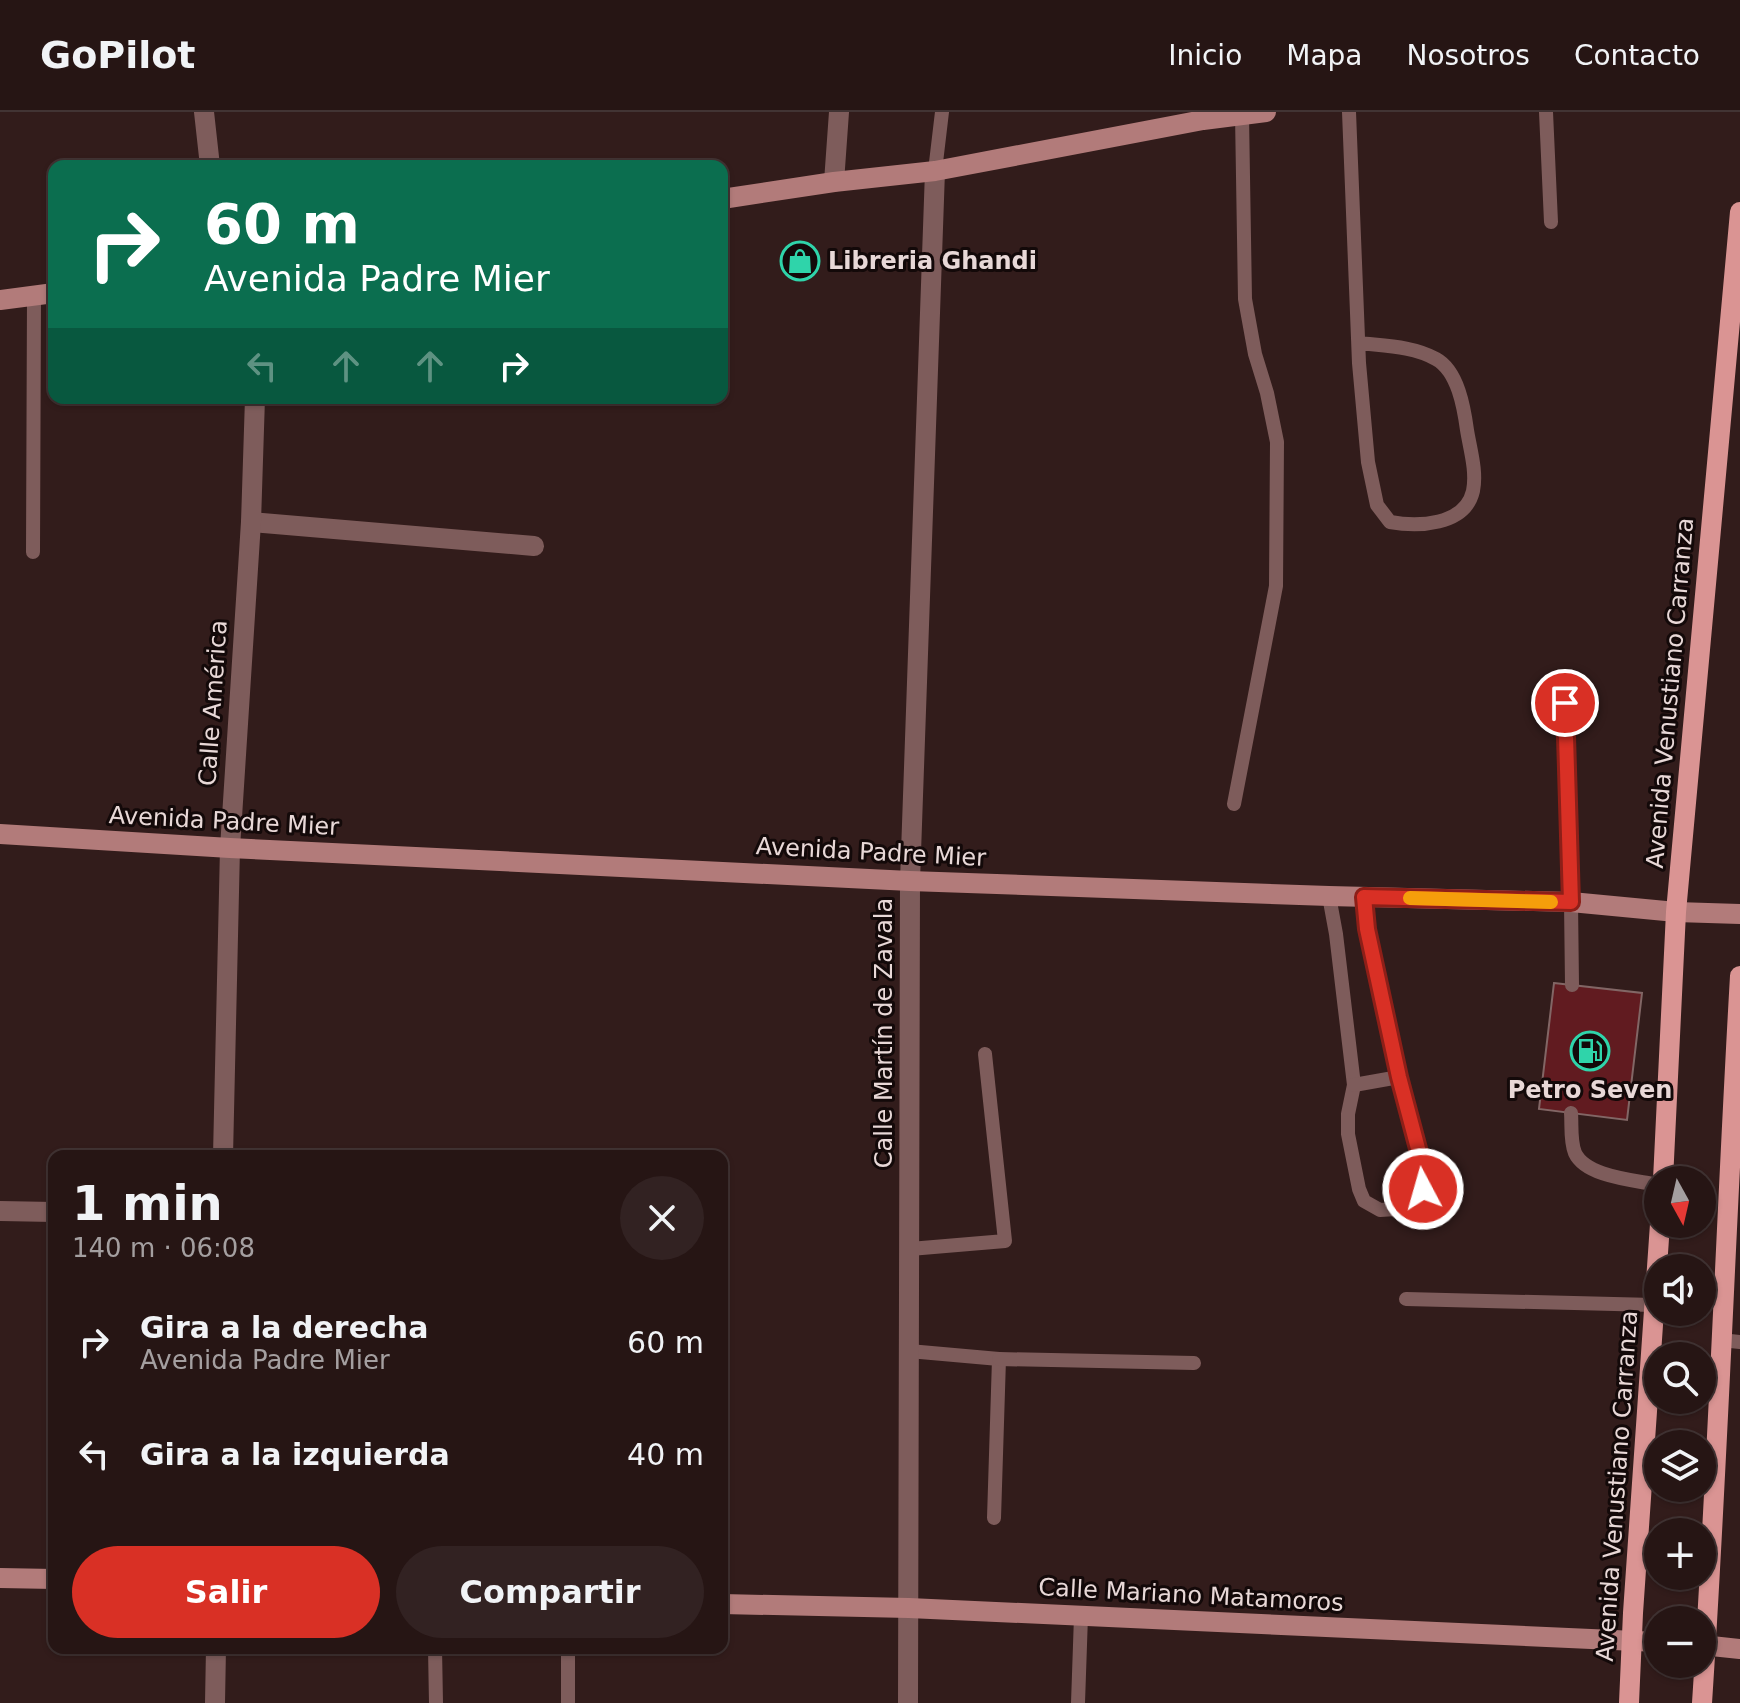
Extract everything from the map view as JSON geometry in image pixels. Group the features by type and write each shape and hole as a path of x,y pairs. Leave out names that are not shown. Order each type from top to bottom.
{"main road":[{"name":"Avenida Venustiano Carranza","path":"1664,1166 1676,912 1740,212"},
{"path":"1707,1606 1730,1341 1740,976"},
{"name":"Avenida Venustiano Carranza","path":"1629,1703 1653,1326"},
{"path":"1702,1703 1703,1678"}],"street":[{"path":"204,112 209,160"},
{"path":"834,182 839,112"},
{"path":"728,198 935,171 1203,116 1266,112"},
{"name":"Calle Martín de Zavala","path":"908,1703 910,881 935,171"},
{"path":"0,300 44,294"},
{"name":"Calle América","path":"223,1150 230,848 251,522 255,404"},
{"path":"251,522 534,546"},
{"name":"Avenida Padre Mier","path":"0,834 910,881 1571,902 1676,912 1740,914"},
{"path":"0,1211 48,1212"},
{"path":"0,1578 48,1579"},
{"name":"Calle Mariano Matamoros","path":"728,1604 909,1608 1644,1641"},
{"path":"1716,1647 1740,1649"},
{"path":"215,1703 216,1654"}],"lane":[{"path":"935,171 942,112"},
{"path":"1349,112 1359,343 1368,462 1377,505 1390,522 1410,525 1441,522 1461,511 1473,493 1474,469 1464,407 1452,375 1438,359 1406,348 1359,343"},
{"path":"1546,112 1551,222"},
{"path":"1234,804 1276,586 1277,442 1245,299 1242,115"},
{"path":"33,552 44,294"},
{"path":"1565,703 1572,985"},
{"path":"1329,896 1354,1085 1348,1114 1348,1134 1359,1189 1364,1201 1380,1210 1396,1209 1416,1198 1423,1189 1425,1175 1399,1077 1367,929 1364,897"},
{"path":"910,1249 1005,1241 985,1054"},
{"path":"1354,1085 1399,1077"},
{"path":"1571,1113 1575,1153 1582,1163 1594,1171 1644,1182"},
{"path":"1406,1299 1644,1305"},
{"path":"909,1351 999,1359 1194,1363"},
{"path":"994,1518 999,1359"},
{"path":"1078,1703 1081,1616"},
{"path":"435,1654 436,1703"},
{"path":"568,1654 568,1703"}],"building":[{"name":"Petro Seven","path":"1554,983 1642,993 1627,1120 1539,1109"}],"slow traffic":[{"path":"1410,898 1551,902"}],"place":[{"name":"Libreria Ghandi","path":"800,261"},
{"name":"Petro Seven","path":"1590,1051"}],"route":[{"path":"1423,1189 1425,1175 1399,1077 1367,929 1364,897 1571,902 1565,703"}]}
